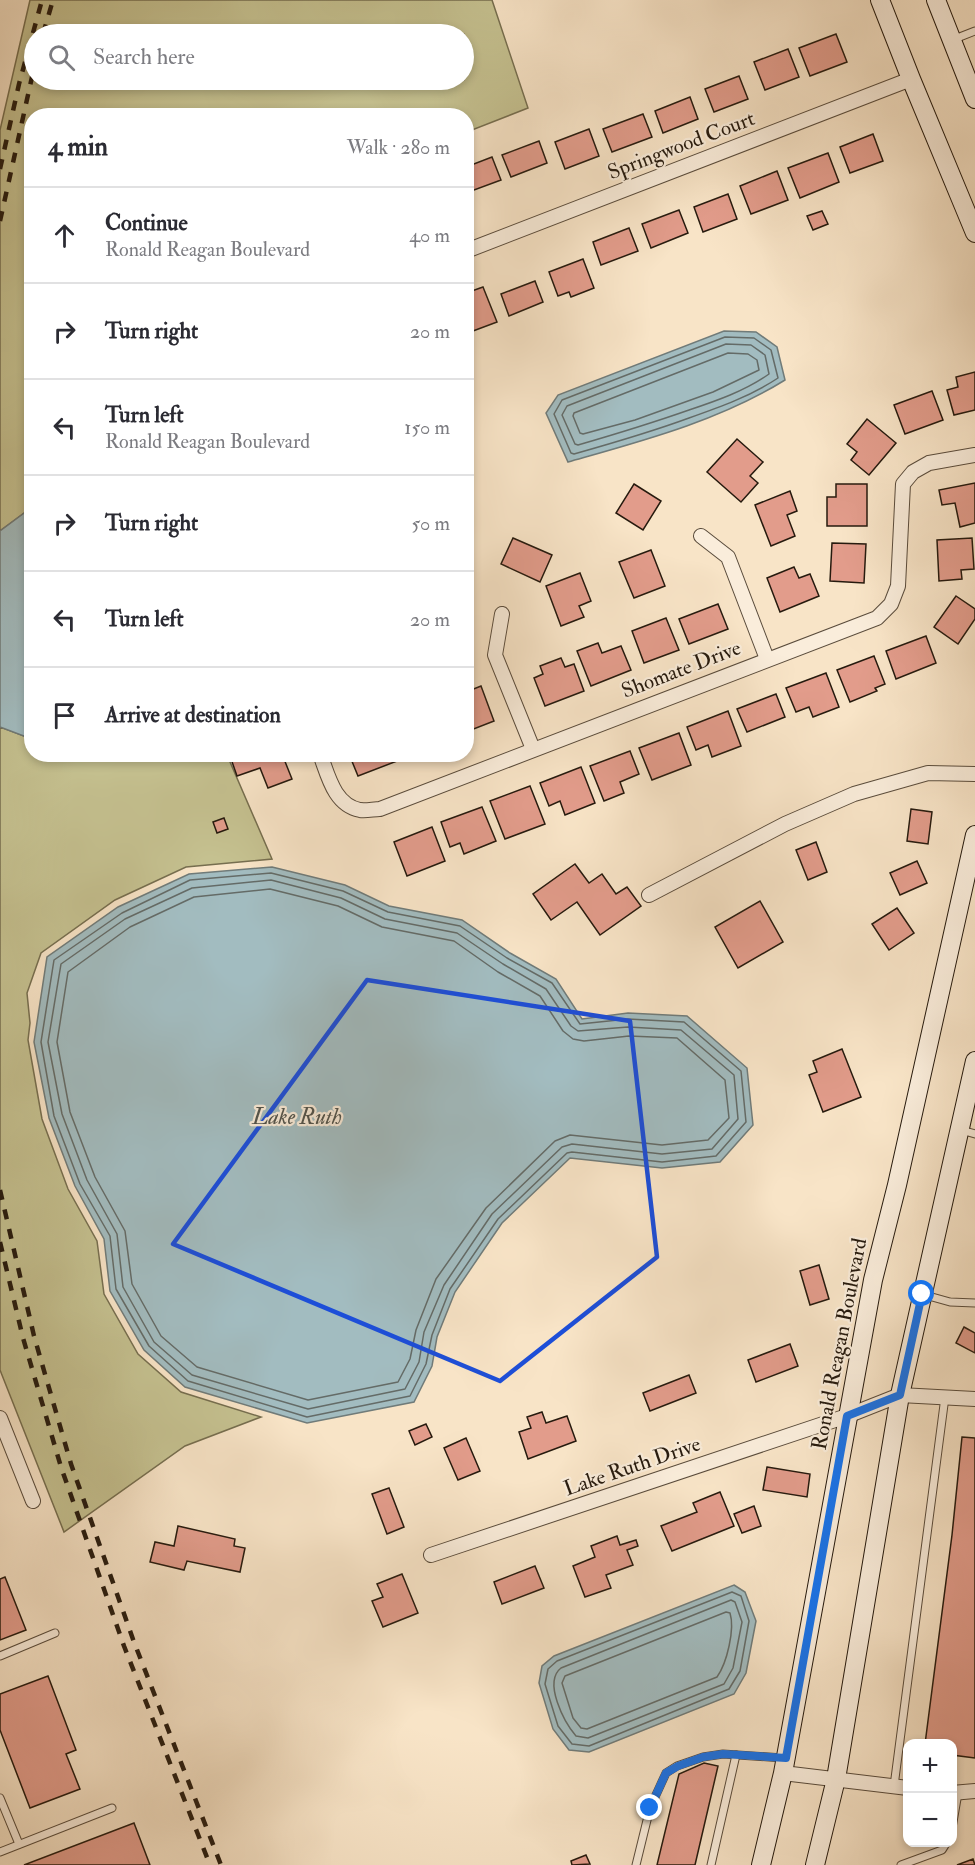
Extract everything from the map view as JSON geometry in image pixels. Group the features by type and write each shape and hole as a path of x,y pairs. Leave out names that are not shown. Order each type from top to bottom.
{"main road":[{"path":"880,0 975,233"},
{"path":"936,0 974,95"},
{"name":"Ronald Reagan Boulevard","path":"761,1865 784,1766 873,1280 897,1185 975,836"},
{"path":"815,1865 836,1779 900,1395 922,1294 967,1132 975,1061"}],"street":[{"name":"Springwood Court","path":"474,247 911,79"},
{"name":"Shomate Drive","path":"323,762 335,792 346,804 361,810 380,809 877,618 891,604 898,586 903,484 912,472 928,463 975,455"},
{"path":"701,536 728,557 767,659"},
{"path":"502,614 495,655 533,749"},
{"path":"649,895 785,824 854,794 928,773 975,774"},
{"path":"900,1395 975,1399"},
{"name":"Lake Ruth Drive","path":"431,1555 847,1416 900,1395"},
{"path":"0,1418 4,1438 33,1501"},
{"path":"784,1766 836,1779 901,1787"},
{"path":"957,1793 975,1791"}],"lane":[{"path":"952,40 975,31"},
{"path":"922,1294 950,1302 975,1303"},
{"path":"901,1787 945,1397"},
{"path":"0,1656 55,1633"},
{"path":"636,1865 650,1808 666,1773 703,1757 723,1754 784,1766"},
{"path":"711,1865 736,1755"},
{"path":"0,1798 19,1844"},
{"path":"0,1852 112,1808"},
{"path":"901,1865 942,1850 944,1847"}],"highlighted area":[{"path":"367,980 630,1021 657,1257 500,1381 173,1244"}],"shaded area":[{"path":"30,0 492,0 528,108 474,129 474,108 24,108 24,513 0,531 0,130 24,26 24,90 474,90 474,24 24,24"},
{"path":"0,727 24,736 24,762 230,762 272,859 186,867 115,900 41,953 27,993 30,1023 28,1040 42,1119 68,1189 97,1241 104,1294 138,1354 181,1392 261,1417 185,1446 64,1532 0,1370"}],"water":[{"path":"724,331 756,332 777,347 785,380 734,407 707,418 652,438 568,462 546,413 558,395"},
{"path":"24,513 24,736 0,727 0,531"},
{"name":"Lake Ruth","path":"272,867 345,885 389,906 462,920 510,953 556,979 582,1019 628,1013 687,1016 747,1068 753,1125 720,1162 662,1168 570,1158 502,1223 455,1292 437,1337 432,1366 414,1402 307,1423 185,1387 144,1350 110,1291 104,1239 75,1186 49,1118 34,1042 47,957 118,907 189,874"},
{"path":"734,1585 745,1592 756,1621 746,1673 734,1694 589,1752 569,1750 553,1729 539,1683 542,1666 554,1656"}],"building":[{"path":"836,34 847,62 810,76 799,48"},
{"path":"788,49 799,77 765,90 754,62"},
{"path":"739,76 748,99 714,112 705,89"},
{"path":"690,97 698,119 663,133 655,111"},
{"path":"643,114 652,137 612,152 603,129"},
{"path":"589,129 599,156 565,169 555,142"},
{"path":"873,134 883,161 850,173 840,147"},
{"path":"539,141 547,163 511,177 502,155"},
{"path":"828,153 839,182 800,198 788,168"},
{"path":"492,157 501,180 474,190 474,164"},
{"path":"777,171 788,200 751,214 740,186"},
{"path":"728,194 737,219 703,232 694,207"},
{"path":"679,210 688,233 651,248 642,224"},
{"path":"822,211 828,224 813,230 807,216"},
{"path":"629,228 638,251 601,265 593,242"},
{"path":"583,259 594,288 571,297 569,292 558,296 549,272"},
{"path":"535,281 543,302 509,316 501,294"},
{"path":"483,287 497,322 474,331 474,290"},
{"path":"975,372 975,410 954,415 947,390 958,387 956,377"},
{"path":"932,391 943,420 905,434 894,405"},
{"path":"867,419 896,443 869,475 851,460 857,452 847,444"},
{"path":"737,439 763,462 750,476 758,483 741,502 707,472"},
{"path":"975,483 975,523 960,527 955,503 942,505 939,490"},
{"path":"634,484 661,501 643,530 616,513"},
{"path":"836,484 867,484 867,526 827,526 827,497 836,497"},
{"path":"790,491 797,511 787,515 795,536 771,546 755,505"},
{"path":"513,538 552,555 540,582 501,564"},
{"path":"972,538 974,569 961,570 962,579 939,581 937,540"},
{"path":"832,543 866,544 864,583 830,581"},
{"path":"651,550 665,586 634,598 619,562"},
{"path":"794,567 799,578 810,574 819,596 780,612 767,578"},
{"path":"580,573 591,601 579,606 584,617 561,626 546,586"},
{"path":"956,596 975,609 975,619 958,644 934,627"},
{"path":"718,604 728,629 689,644 679,619"},
{"path":"666,618 679,650 644,663 632,631"},
{"path":"926,636 936,663 896,679 886,651"},
{"path":"598,643 602,653 621,646 631,670 591,686 577,651"},
{"path":"874,656 885,684 875,688 877,691 850,702 837,670"},
{"path":"561,658 565,667 574,664 584,691 545,706 534,678 543,674 540,666"},
{"path":"826,673 839,707 813,717 809,707 796,712 786,688"},
{"path":"481,686 494,721 474,729 474,689"},
{"path":"776,694 785,717 747,732 737,709"},
{"path":"728,711 741,746 712,757 708,745 696,750 687,727"},
{"path":"679,733 691,765 652,780 639,748"},
{"path":"630,751 639,774 620,782 624,793 604,801 590,766"},
{"path":"232,762 285,762 292,779 268,788 260,768 237,776"},
{"path":"352,762 394,762 358,776"},
{"path":"581,767 595,803 565,815 560,801 549,806 540,783"},
{"path":"530,786 545,824 505,839 490,801"},
{"path":"482,807 496,841 464,854 460,843 450,847 441,822"},
{"path":"911,809 932,812 928,844 907,841"},
{"path":"224,818 228,829 217,833 213,822"},
{"path":"432,827 445,861 407,876 394,842"},
{"path":"816,842 827,872 808,880 796,850"},
{"path":"917,861 927,883 900,895 890,873"},
{"path":"575,864 589,883 602,874 616,894 627,887 641,906 600,935 577,902 551,920 533,894"},
{"path":"760,901 783,942 738,968 715,927"},
{"path":"897,908 914,933 889,950 872,924"},
{"path":"842,1049 861,1097 823,1112 809,1075 817,1072 813,1061"},
{"path":"819,1265 829,1299 810,1305 800,1271"},
{"path":"964,1327 975,1333 975,1353 956,1343"},
{"path":"790,1344 798,1366 756,1382 748,1360"},
{"path":"689,1375 696,1393 650,1411 643,1393"},
{"path":"542,1412 546,1423 567,1416 576,1441 528,1459 519,1432 531,1428 527,1417"},
{"path":"426,1424 432,1437 415,1445 409,1431"},
{"path":"962,1437 975,1438 975,1758 957,1756 957,1739 926,1739"},
{"path":"466,1438 480,1471 458,1480 444,1448"},
{"path":"767,1467 810,1474 807,1497 763,1490"},
{"path":"389,1488 404,1527 387,1534 372,1494"},
{"path":"720,1492 734,1526 672,1551 661,1526 697,1512 693,1503"},
{"path":"754,1506 761,1526 742,1533 734,1514"},
{"path":"178,1526 235,1539 234,1546 245,1548 240,1572 187,1561 184,1570 150,1562 155,1542 174,1546"},
{"path":"617,1536 620,1545 636,1540 638,1546 627,1550 633,1565 606,1575 611,1588 585,1597 573,1566 595,1557 591,1546"},
{"path":"535,1566 544,1588 502,1604 494,1582"},
{"path":"402,1574 418,1613 383,1627 372,1601 383,1597 377,1584"},
{"path":"5,1577 26,1630 0,1640 0,1579"},
{"path":"48,1676 76,1750 66,1754 80,1789 30,1808 0,1730 0,1694"},
{"path":"704,1763 718,1766 695,1865 657,1865 679,1774"},
{"path":"134,1823 150,1865 24,1865"},
{"path":"586,1855 590,1864 572,1865 571,1861"},
{"path":"973,1859 975,1865 957,1865"}],"railway":[{"path":"35,24 42,0"},
{"path":"46,24 53,0"},
{"path":"0,169 24,66"},
{"path":"25,108 29,90"},
{"path":"0,221 24,113"},
{"path":"0,1190 34,1336 71,1464 134,1642 221,1865"},
{"path":"0,1242 23,1338 61,1467 124,1646 210,1865"}],"route":[{"path":"650,1808 666,1773 678,1766 703,1757 723,1754 786,1758 847,1416 900,1395 922,1294"}]}
